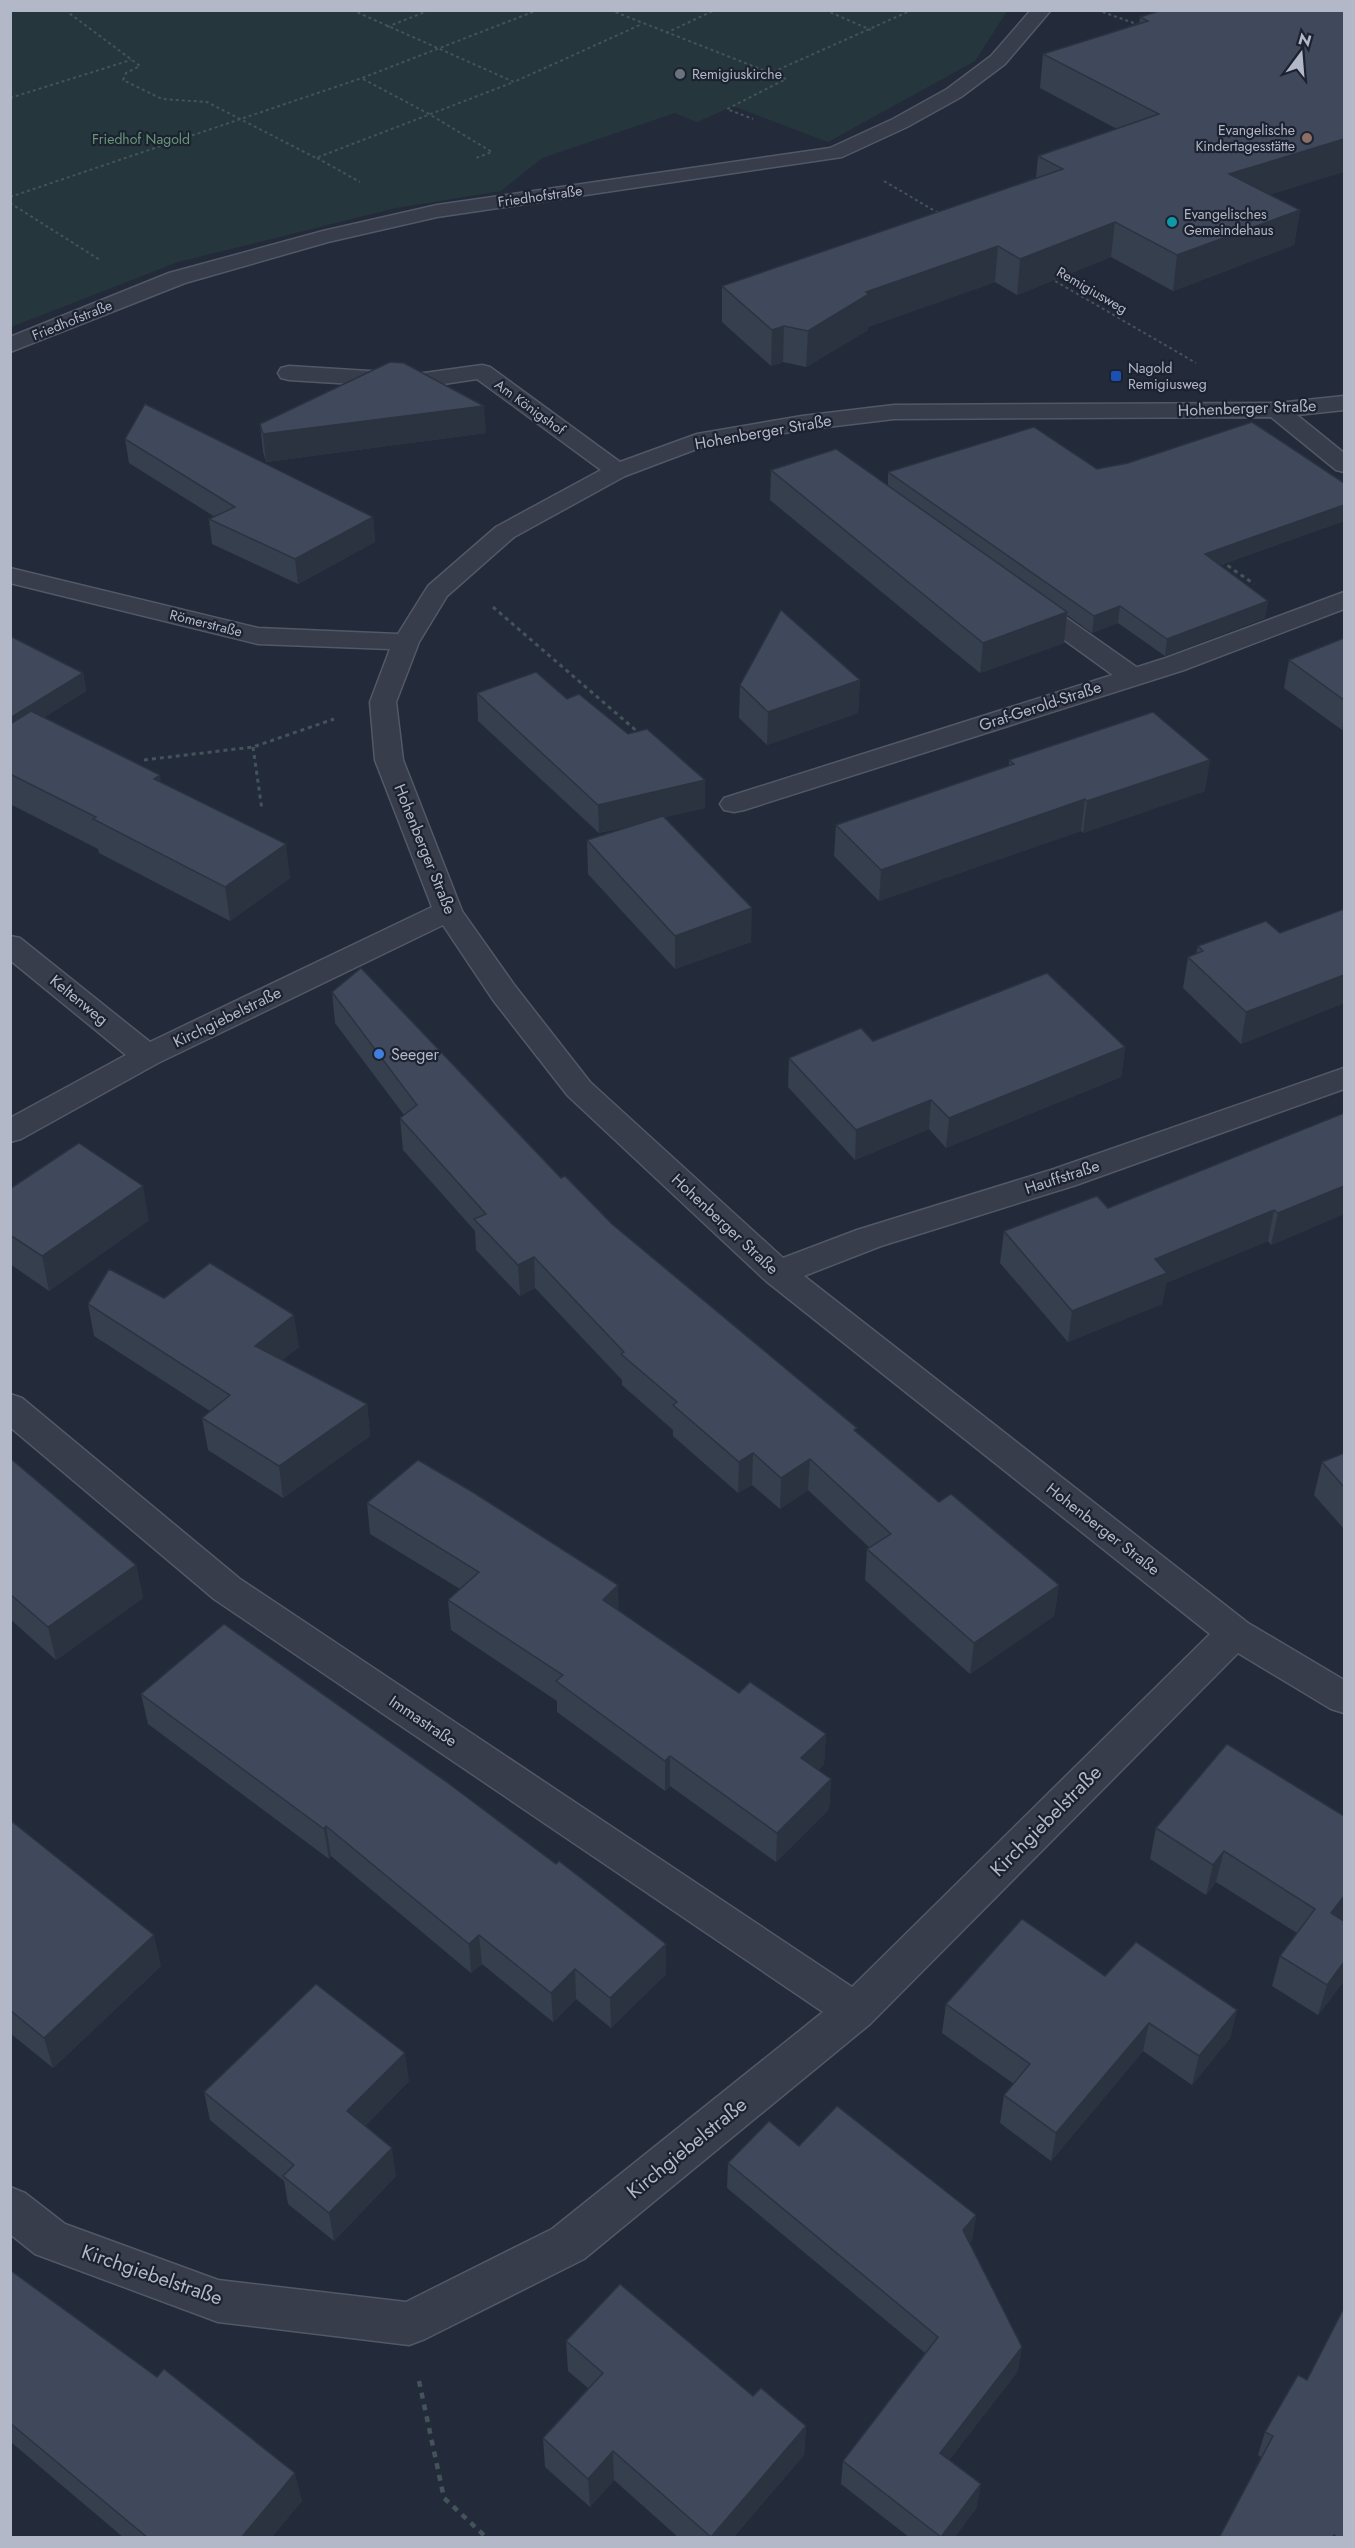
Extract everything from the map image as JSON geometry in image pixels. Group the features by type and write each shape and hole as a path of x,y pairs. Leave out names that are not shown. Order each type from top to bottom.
{"street":[{"name":"Friedhofstraße","path":"10,345 177,278 323,237 437,211 835,153 900,123 954,93 998,60 1042,10"},
{"name":"Am Königshof","path":"289,373 417,381 482,372 617,471"},
{"name":"Hohenberger Straße","path":"1344,403 1276,410 894,412 802,423 697,441 617,471 505,532 437,591 406,642 383,702 389,760 448,911 504,993 579,1089 778,1274 1235,1633 1344,1698"},
{"path":"1276,410 1344,465"},
{"name":"Römerstraße","path":"10,575 258,636 406,642"},
{"path":"1008,588 1133,677"},
{"name":"Graf-Gerold-Straße","path":"734,804 1175,664 1344,600"},
{"name":"Kirchgiebelstraße","path":"10,1132 147,1056 448,911"},
{"name":"Keltenweg","path":"10,945 147,1056"},
{"name":"Hauffstraße","path":"778,1274 869,1238 1065,1177 1344,1078"},
{"name":"Immastraße","path":"10,1407 227,1589 855,2011"},
{"name":"Kirchgiebelstraße","path":"10,2208 50,2239 218,2301 409,2324 568,2244 855,2011 1235,1633"}],"path":[{"path":"65,10 140,66 126,73 123,80 140,90 162,99 207,102 362,184"},
{"path":"352,10 513,82"},
{"path":"387,27 430,10"},
{"path":"10,197 362,78 440,50 538,10"},
{"path":"610,10 786,79 727,109 760,122"},
{"path":"665,33 714,10"},
{"path":"825,10 872,30"},
{"path":"772,73 872,30 912,10"},
{"path":"1097,10 1142,26"},
{"path":"316,158 513,82 642,24"},
{"path":"10,98 131,60"},
{"path":"362,78 429,114 492,152 471,160"},
{"path":"835,153 947,218"},
{"path":"10,204 108,266"},
{"name":"Remigiusweg","path":"1049,277 1201,366"},
{"path":"1214,556 1301,616"},
{"path":"446,583 475,592 644,737"},
{"path":"144,760 253,747 383,702"},
{"path":"253,747 262,810"},
{"path":"420,2388 444,2498 487,2538"}],"green space":[{"name":"Friedhof Nagold","path":"11,10 1007,11 975,61 828,142 733,106 697,122 675,113 542,158 501,191 396,208 178,262 11,327"}],"building":[{"path":"1162,10 1344,10 1344,139 1229,174 1300,210 1177,255 1115,222 1020,259 998,246 866,292 869,294 808,331 784,326 772,330 722,286 1063,169 1038,156 1159,114 1043,54 1148,21 1140,17"},
{"path":"390,362 404,363 484,406 263,434 260,424"},
{"path":"145,404 373,517 295,559 209,519 235,507 125,439"},
{"path":"1252,422 1344,483 1344,505 1205,554 1268,601 1167,639 1120,606 1094,616 888,472 1034,427 1097,469 1128,463"},
{"path":"836,449 1067,612 983,643 771,470"},
{"path":"781,610 860,680 768,712 740,685"},
{"path":"10,636 83,673 10,718"},
{"path":"1344,638 1344,700 1289,660"},
{"path":"536,672 567,699 579,694 628,734 647,729 705,780 598,805 477,693"},
{"path":"31,711 160,775 154,779 286,844 225,887 93,819 96,817 10,774 10,724"},
{"path":"1153,712 1210,760 1087,801 1085,799 881,870 836,825 1014,764 1009,760"},
{"path":"663,816 752,908 675,936 587,840"},
{"path":"1344,909 1344,975 1246,1012 1188,957 1203,951 1198,946 1266,921 1280,933"},
{"path":"361,968 561,1178 565,1176 612,1224 857,1428 854,1430 939,1502 951,1494 1059,1585 974,1643 867,1549 891,1534 810,1459 781,1478 753,1453 739,1462 673,1405 677,1402 621,1354 624,1352 534,1257 518,1265 474,1219 486,1214 400,1118 417,1105 332,992"},
{"path":"1047,973 1125,1047 949,1118 931,1100 856,1130 789,1058 861,1028 873,1041"},
{"path":"1344,1113 1344,1186 1278,1213 1274,1210 1155,1259 1167,1273 1072,1311 1004,1231 1097,1196 1108,1208"},
{"path":"79,1143 143,1186 42,1256 10,1235 10,1189"},
{"path":"210,1263 294,1315 255,1346 367,1404 279,1466 202,1418 230,1395 88,1304 109,1269 164,1298"},
{"path":"1344,1453 1344,1487 1322,1462"},
{"path":"10,1458 136,1565 48,1627 10,1594"},
{"path":"418,1460 471,1491 618,1585 603,1600 739,1693 750,1682 826,1734 801,1758 831,1779 777,1833 670,1756 665,1761 556,1681 563,1675 448,1600 479,1572 367,1503"},
{"path":"224,1624 448,1783 556,1864 559,1861 666,1944 610,1998 575,1969 551,1993 479,1935 469,1944 326,1826 324,1829 141,1694"},
{"path":"1227,1744 1344,1816 1344,1896 1331,1913 1344,1921 1344,1962 1327,1985 1280,1956 1315,1909 1224,1851 1213,1865 1156,1828"},
{"path":"10,1820 154,1935 44,2038 10,2010"},
{"path":"1022,1919 1105,1976 1136,1942 1237,2010 1199,2056 1149,2023 1056,2133 1004,2095 1030,2064 946,2004"},
{"path":"316,1984 405,2053 347,2111 392,2148 329,2213 283,2176 294,2165 204,2092"},
{"path":"837,2106 976,2215 963,2230 1022,2347 940,2453 981,2484 941,2537 843,2461 938,2337 728,2163 769,2121 799,2146"},
{"path":"10,2270 157,2377 164,2369 295,2473 241,2538 148,2538 10,2423"},
{"path":"620,2284 753,2396 761,2388 806,2426 711,2537 613,2451 588,2479 543,2438 603,2373 566,2341"},
{"path":"1344,2308 1344,2538 1334,2535 1332,2538 1219,2538 1273,2436 1265,2432 1298,2375 1307,2380"}],"place":[{"name":"Remigiuskirche","path":"680,74"},
{"name":"Evangelische Kindertagesstätte","path":"1307,138"},
{"name":"Evangelisches Gemeindehaus","path":"1172,222"},
{"name":"Nagold Remigiusweg","path":"1116,376"},
{"name":"Seeger","path":"379,1054"}]}
